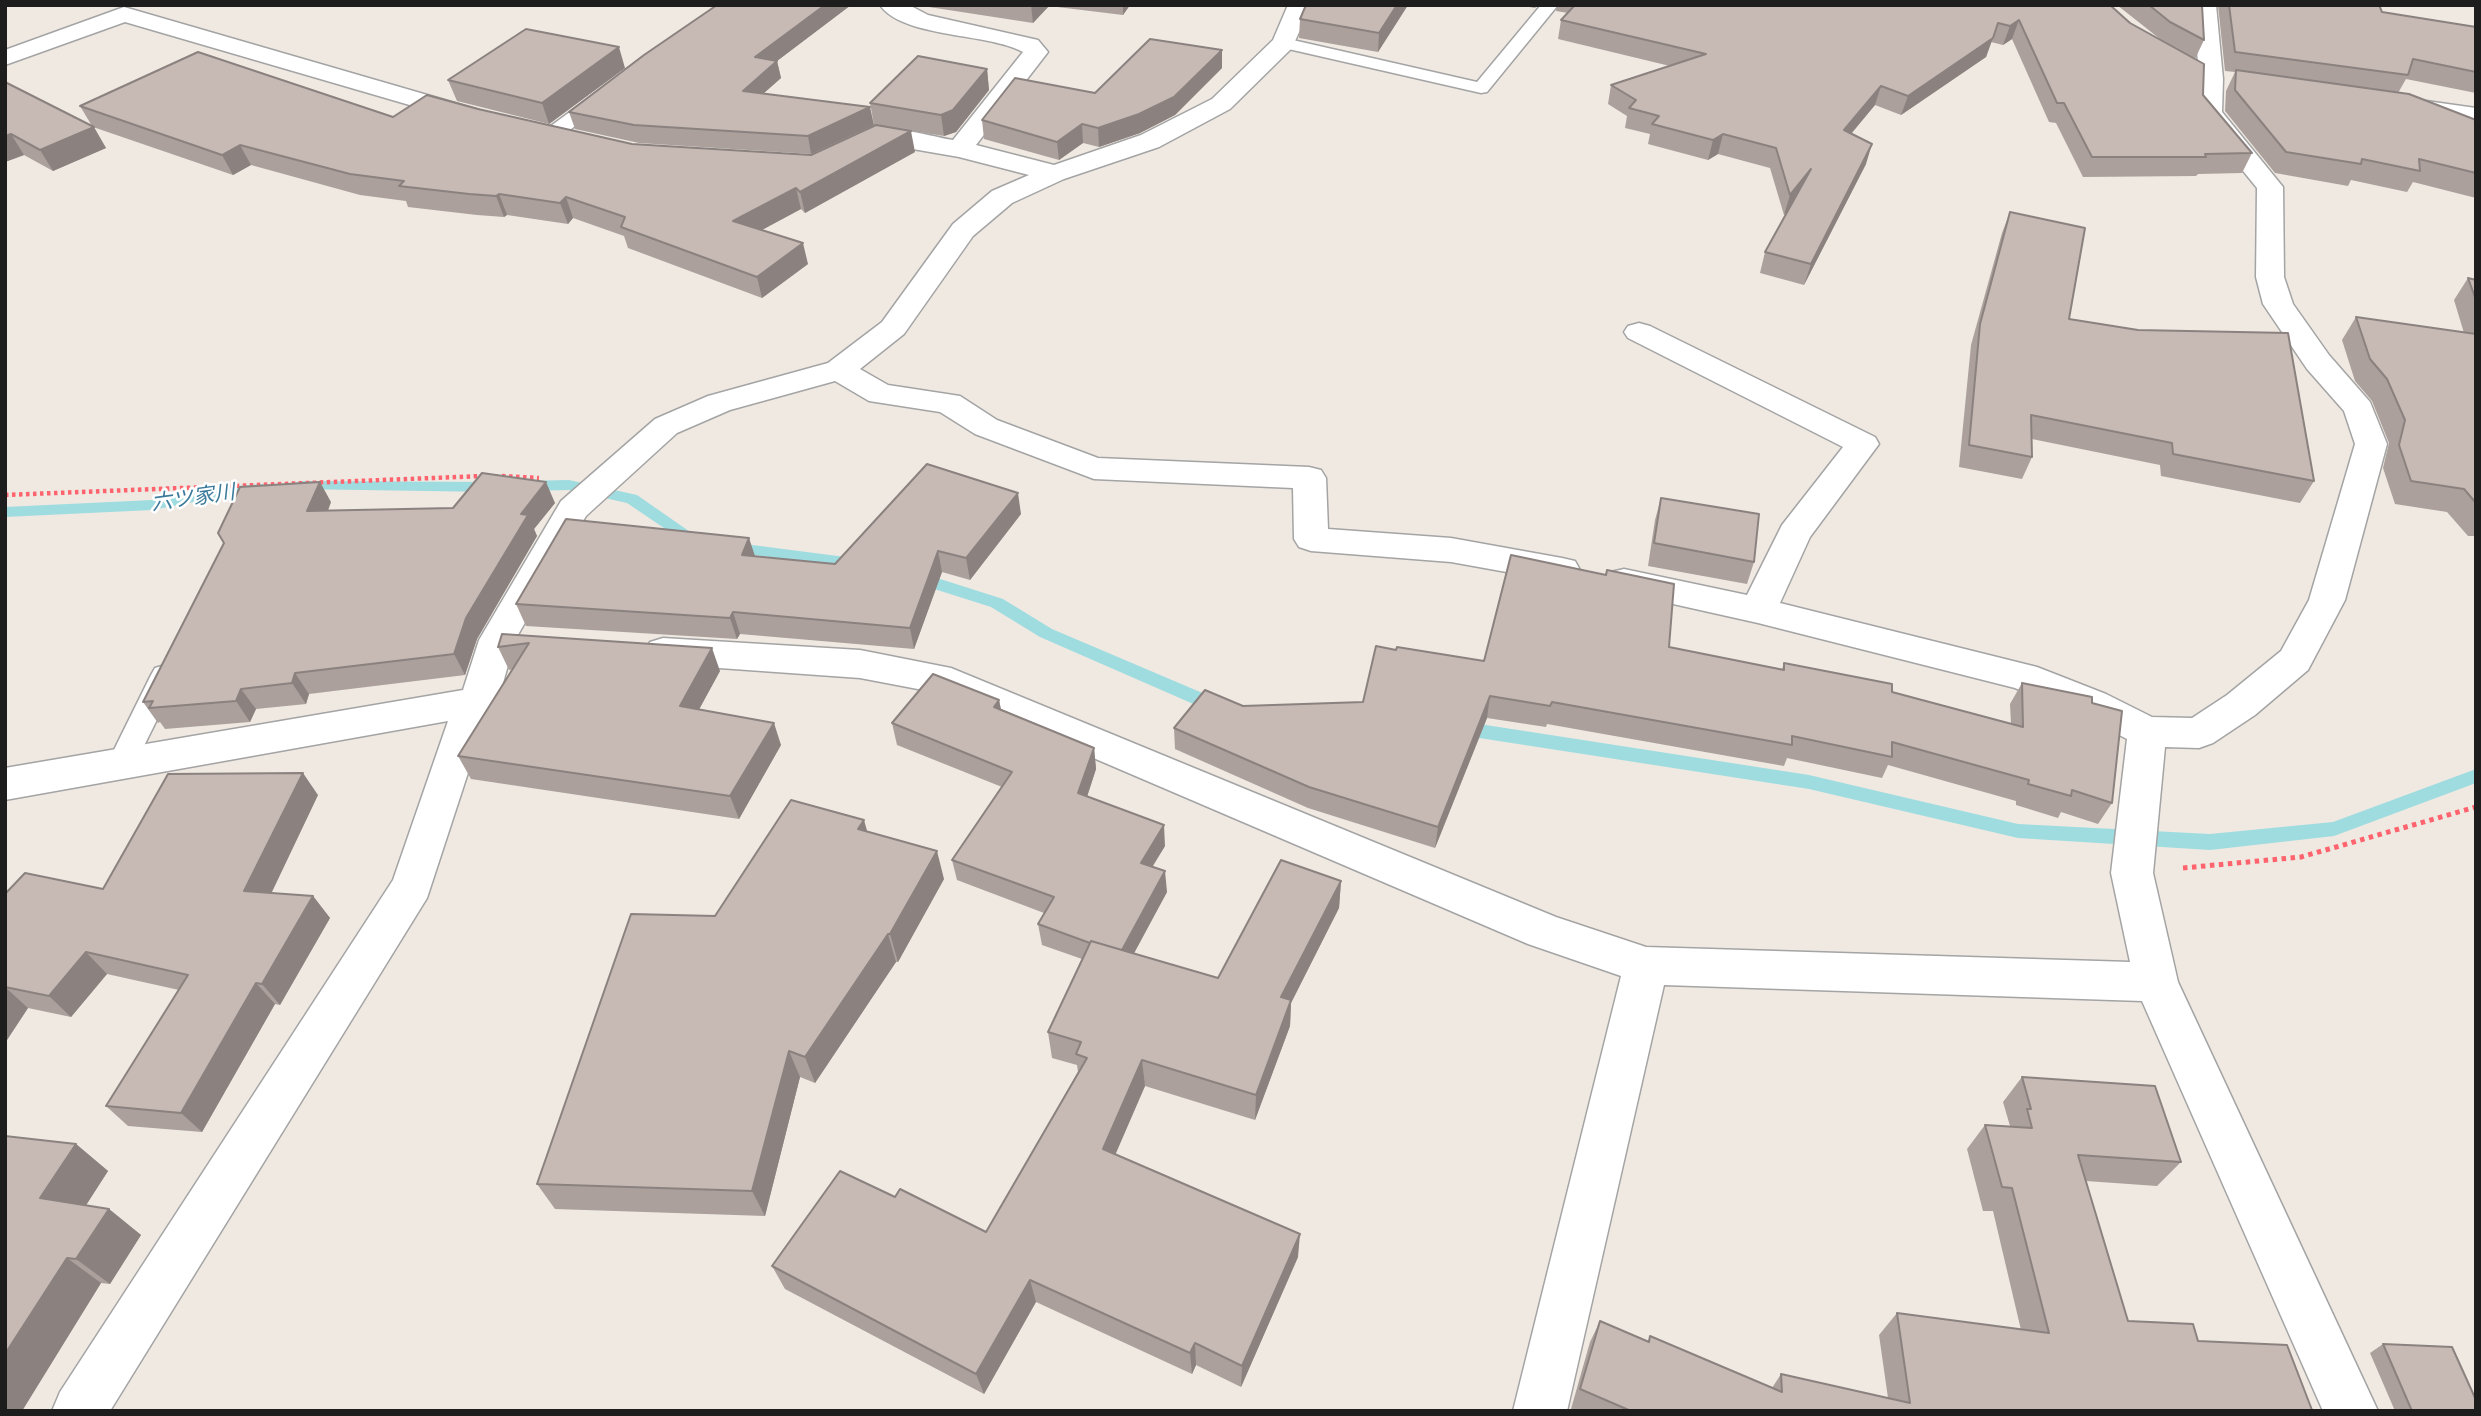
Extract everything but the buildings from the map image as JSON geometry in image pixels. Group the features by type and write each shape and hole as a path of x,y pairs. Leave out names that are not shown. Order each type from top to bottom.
{"street":[{"path":"891,5 920,20 1030,45 1036,51 960,149"},
{"path":"79,1411 412,886 464,727 518,641 573,509 666,426 719,403 839,370 893,328 963,230 1002,197 1055,173 1150,141 1222,104 1284,43 1300,5"},
{"path":"839,370 880,394 949,403 986,427 1094,468 1309,478 1311,539 1451,550 1620,580 1758,610 2024,677 2092,704 2147,732 2199,733 2241,705 2295,660 2327,600 2371,444 2358,409 2318,362 2278,304 2270,277 2270,187 2209,113 2213,78 2205,5"},
{"path":"5,58 124,15 495,122"},
{"path":"5,33 38,46"},
{"path":"2383,103 2476,116"},
{"path":"540,132 576,140"},
{"path":"837,154 875,135 960,149 1055,173"},
{"path":"1639,332 1863,444 1794,533 1758,610"},
{"path":"623,648 860,664 951,682 1543,931 1646,966 2156,982"},
{"path":"5,784 479,701"},
{"path":"2147,732 2132,873 2156,982 2351,1411"},
{"path":"1540,1411 1646,966"}],"lane":[{"path":"1284,43 1480,88 1550,5"},
{"path":"540,132 617,86"},
{"path":"121,764 174,657"}],"path":[{"path":"5,495 442,475 484,476"},
{"path":"497,476 539,478"},
{"path":"2132,873 2301,858 2476,807"}],"waterway":[{"path":"524,486 569,485 632,499 698,543"},
{"name":"六ツ家川","path":"300,486 493,487"},
{"name":"六ツ家川","path":"5,512 152,505 220,492 262,489"},
{"path":"729,547 861,564"},
{"path":"915,577 997,603 1046,633 1220,708"},
{"path":"1460,728 1809,782 2018,831 2210,842 2334,829 2476,776"}]}
